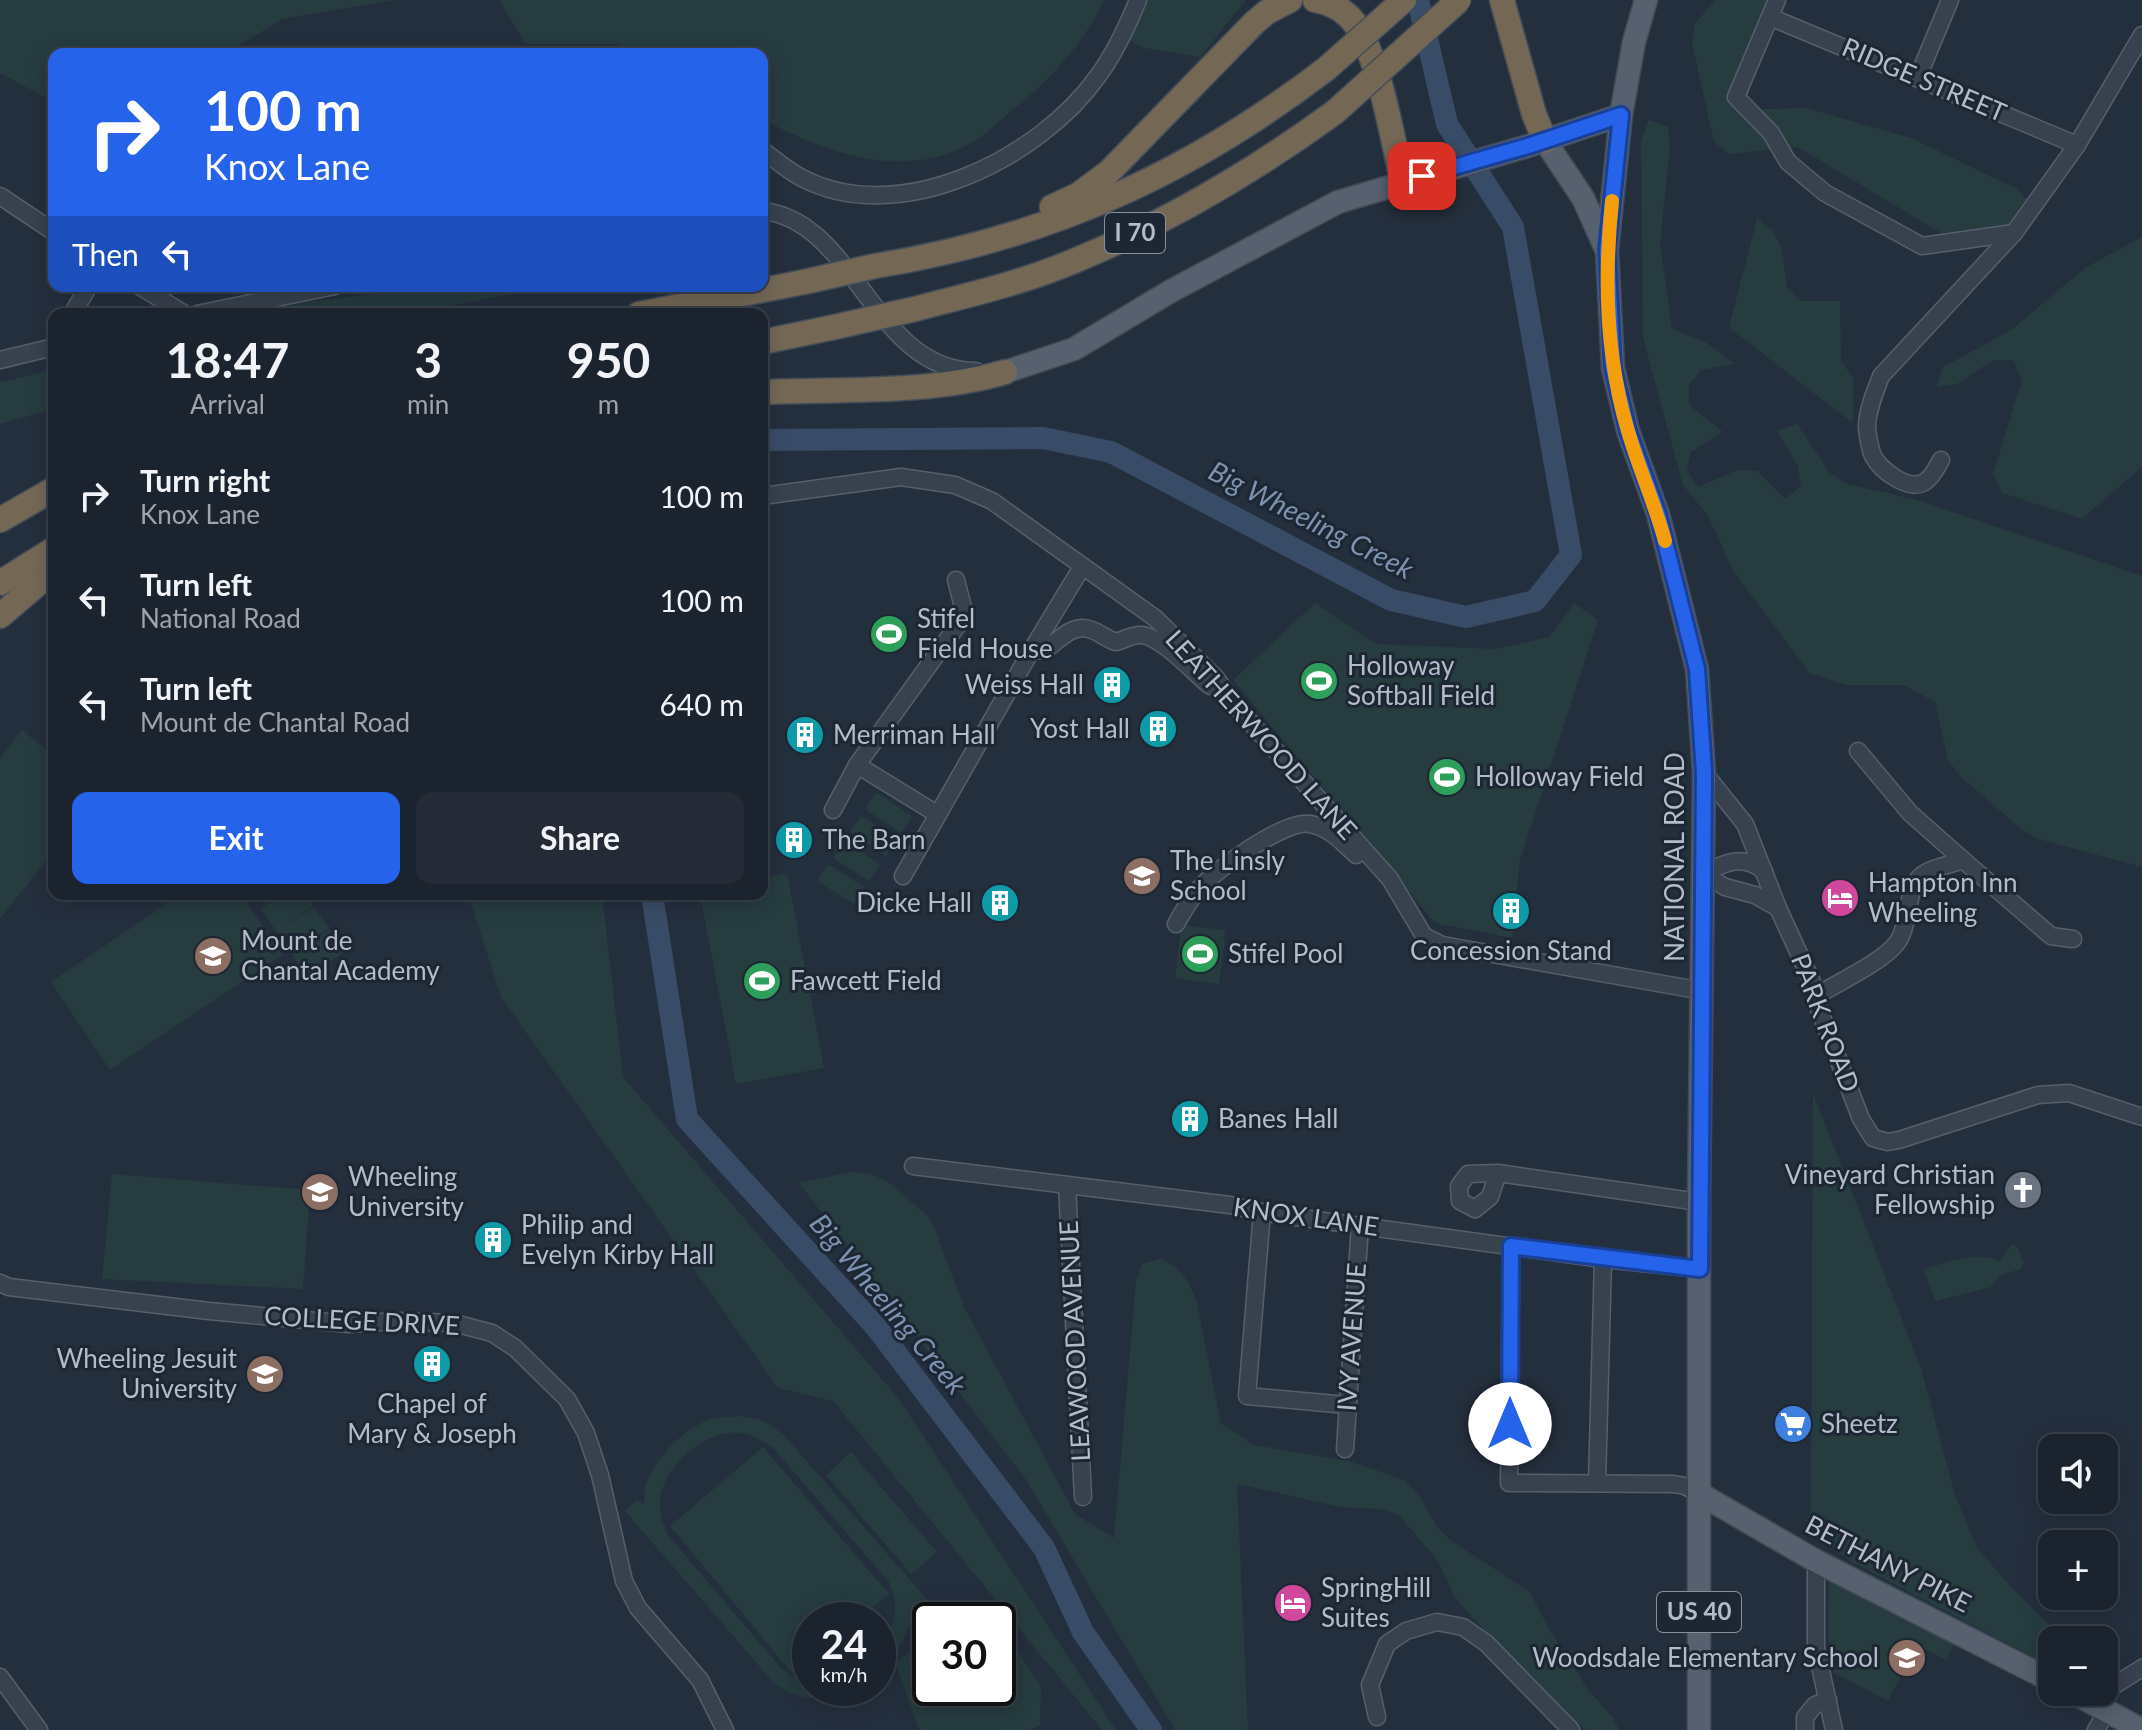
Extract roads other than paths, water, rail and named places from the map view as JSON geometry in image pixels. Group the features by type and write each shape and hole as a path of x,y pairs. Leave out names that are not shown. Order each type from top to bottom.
{"highway":[{"path":"912,260 986,231 1028,219 1078,195 1109,172 1255,22 1290,0"},
{"path":"1315,0 1331,3 1357,26 1372,60 1412,178"},
{"name":"I 70","path":"768,289 952,253 1020,234 1104,202 1161,176 1273,110 1326,69 1404,0"},
{"name":"I 70","path":"768,341 915,309 1007,285 1073,262 1129,236 1279,153 1335,112 1459,0"},
{"path":"1502,0 1534,114 1536,143"},
{"name":"I 70","path":"670,308 752,292"},
{"path":"768,392 933,385 964,382 1005,372"},
{"path":"5,515 48,492"},
{"path":"0,583 48,553"},
{"path":"0,616 48,575"}],"main road":[{"name":"NATIONAL ROAD","path":"1646,0 1634,42 1621,115 1607,250 1613,368 1628,431 1658,514 1697,669 1704,773 1699,1202 1699,1730"},
{"path":"1005,372 1074,349 1171,291 1338,202 1621,115"},
{"path":"1536,143 1583,198 1607,250"},
{"name":"BETHANY PIKE","path":"1700,1494 1816,1561 2038,1674"},
{"path":"2100,1706 2142,1730"}],"street":[{"path":"768,154 803,179 864,196 906,194 968,176 989,167 1035,138 1073,104 1097,78 1118,46 1138,0"},
{"path":"1777,0 1736,97 1771,133 1788,162 1825,193 1922,246 2014,233"},
{"path":"1918,77 1950,0"},
{"name":"RIDGE STREET","path":"1770,17 2077,145"},
{"path":"1941,460 1927,480 1918,484 1897,478 1873,456 1867,427 1871,402 1881,376 2014,233 2077,145 2142,35"},
{"path":"0,196 48,228"},
{"path":"768,212 791,217 813,231 907,343 935,364 959,371 1005,372"},
{"path":"149,292 175,308"},
{"path":"227,308 305,292"},
{"path":"0,360 48,348"},
{"name":"LEATHERWOOD LANE","path":"768,495 901,477 955,485 992,501 1155,618 1216,678 1236,706 1390,879 1424,936 1442,945 1703,991"},
{"path":"903,876 1082,567"},
{"path":"833,810 857,765 965,615 956,580"},
{"path":"1031,651 1045,650 1066,633 1086,628 1116,642 1133,636 1148,636 1165,646 1222,698 1236,706"},
{"path":"1858,751 1910,813 1963,860 2051,936 2073,939"},
{"path":"857,765 937,814"},
{"name":"PARK ROAD","path":"1704,773 1745,824 1778,908 1818,995 1817,1004 1856,1105 1873,1138 1888,1142 1899,1140 2038,1095 2069,1093 2142,1117"},
{"path":"1176,924 1211,876 1288,826 1308,823 1331,831 1401,898"},
{"path":"1818,995 1896,945 1905,928 1917,880 1925,873 1963,860"},
{"path":"1704,874 1731,861 1750,862 1764,871 1732,890"},
{"path":"1704,874 1732,890 1755,895 1778,908"},
{"name":"KNOX LANE","path":"913,1166 1230,1205 1603,1259 1700,1269"},
{"path":"1498,1173 1699,1202"},
{"name":"LEAWOOD AVENUE","path":"1067,1185 1083,1497"},
{"path":"1262,1212 1247,1396 1347,1405"},
{"name":"IVY AVENUE","path":"1345,1449 1360,1225"},
{"path":"1511,1246 1509,1483 1674,1484 1700,1494"},
{"path":"1597,1483 1603,1259"},
{"name":"COLLEGE DRIVE","path":"0,1283 9,1287 209,1311 349,1324 398,1321 454,1323 492,1333 515,1348 567,1399 586,1433 600,1475 624,1581 638,1608 700,1680 725,1730"},
{"path":"1816,1561 1816,1648 1834,1730"},
{"path":"1377,1717 1370,1685 1387,1644 1406,1631 1437,1622 1463,1627 1486,1643 1571,1730"},
{"path":"2118,1686 2142,1668"},
{"path":"0,1677 39,1730"},
{"path":"1805,1730 1805,1717 1815,1705 1828,1700"}],"waterway":[{"name":"Big Wheeling Creek","path":"768,440 1043,438 1111,452 1391,600 1466,617 1535,601 1571,555 1513,227 1447,124 1418,0"},
{"name":"Big Wheeling Creek","path":"653,900 687,1119 876,1327 1044,1548 1083,1632 1151,1730"}],"place":[{"name":"Stifel Field House","path":"889,634"},
{"name":"Holloway Softball Field","path":"1319,681"},
{"name":"Weiss Hall","path":"1112,685"},
{"name":"Yost Hall","path":"1158,729"},
{"name":"Merriman Hall","path":"805,735"},
{"name":"Holloway Field","path":"1447,777"},
{"name":"The Barn","path":"794,840"},
{"name":"The Linsly School","path":"1142,876"},
{"name":"Hampton Inn Wheeling","path":"1840,898"},
{"name":"Dicke Hall","path":"1000,903"},
{"name":"Concession Stand","path":"1511,911"},
{"name":"Stifel Pool","path":"1200,954"},
{"name":"Mount de Chantal Academy","path":"213,956"},
{"name":"Fawcett Field","path":"762,981"},
{"name":"Banes Hall","path":"1190,1119"},
{"name":"Vineyard Christian Fellowship","path":"2023,1190"},
{"name":"Wheeling University","path":"320,1192"},
{"name":"Philip and Evelyn Kirby Hall","path":"493,1240"},
{"name":"Chapel of Mary & Joseph","path":"432,1364"},
{"name":"Wheeling Jesuit University","path":"265,1374"},
{"name":"Sheetz","path":"1793,1424"},
{"name":"SpringHill Suites","path":"1293,1603"},
{"name":"Woodsdale Elementary School","path":"1907,1658"}]}
